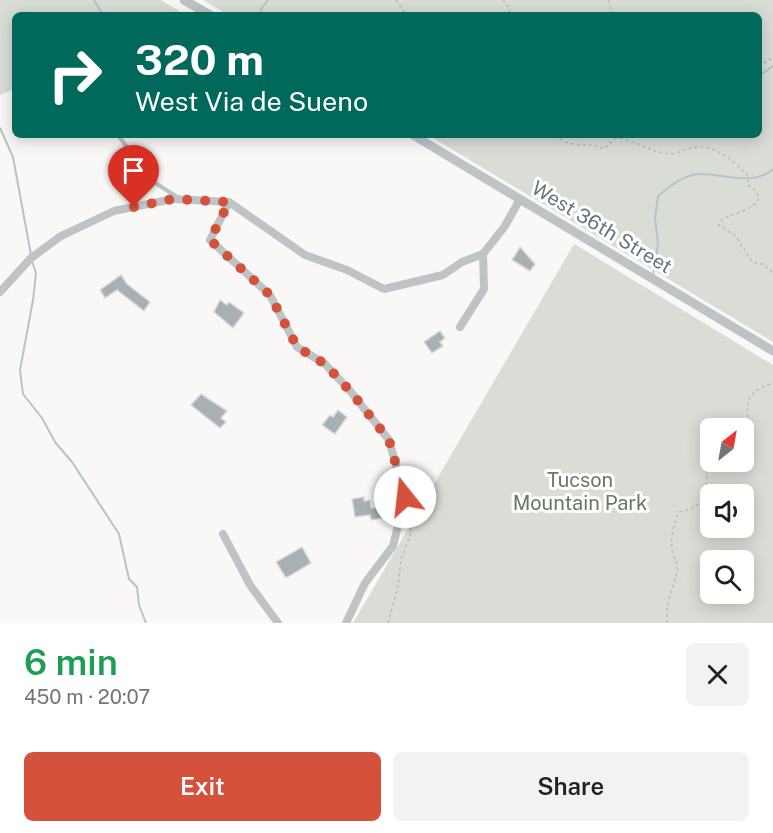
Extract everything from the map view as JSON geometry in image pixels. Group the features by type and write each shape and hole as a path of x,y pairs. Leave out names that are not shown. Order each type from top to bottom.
{"street":[{"path":"184,0 205,12"},
{"name":"West 36th Street","path":"418,138 773,351"},
{"path":"0,292 32,258 62,236 114,211 180,199 229,202 305,255 346,270 384,289 442,275 462,262 483,254 505,226 520,199"},
{"path":"229,202 210,240 270,295 297,347 325,364 351,392 389,440 405,495 393,546 365,583 346,623"},
{"path":"460,327 484,289 483,254"},
{"path":"223,534 250,585 278,623"}],"lane":[{"path":"121,138 151,180 176,194 180,199"}],"path":[{"path":"560,138 577,147 596,145 604,149 616,138 639,143 663,153 680,153 693,148 714,149 747,175 748,185 756,191 759,198 754,207 723,218 719,225 736,236 752,262 762,264 773,273"},
{"path":"748,418 748,399 758,388 773,383"},
{"path":"667,623 666,612 677,572 677,563 671,543 674,521 679,512 692,510 700,503 706,485 707,472"},
{"path":"388,623 398,586 401,559 411,533 412,508 405,495"}],"green space":[{"path":"0,0 161,0 181,12 12,12 12,90 0,95"},
{"path":"203,0 773,0 773,342 433,138 762,138 762,12 223,12"},
{"name":"Tucson Mountain Park","path":"574,244 773,365 773,623 353,623"}],"building":[{"path":"520,247 535,264 530,271 512,260"},
{"path":"121,275 127,284 150,302 144,311 117,290 105,298 100,290"},
{"path":"220,300 227,305 229,302 244,313 233,328 214,312"},
{"path":"440,331 445,338 440,342 443,346 432,353 424,342"},
{"path":"201,394 227,411 221,418 226,422 220,428 191,405"},
{"path":"338,410 347,417 335,434 322,425 330,415 333,417"},
{"path":"364,497 364,501 370,500 371,508 382,508 383,518 371,520 370,515 355,517 352,499"},
{"path":"302,547 311,563 286,578 276,562"}],"waterway":[{"path":"94,0 101,12"},
{"path":"261,12 268,0"},
{"path":"762,74 773,66"},
{"path":"0,128 13,157 31,255"},
{"path":"653,275 658,243 655,219 658,196 677,182 693,175 708,174 747,178 766,174 773,169"},
{"path":"32,261 36,273 20,370 23,394 42,418 55,442 72,462 119,534 129,579 137,587 139,605 146,623"}],"route":[{"path":"134,207 173,199 229,202 210,240 270,295 297,347 325,364 351,392 389,440 405,497"}]}
